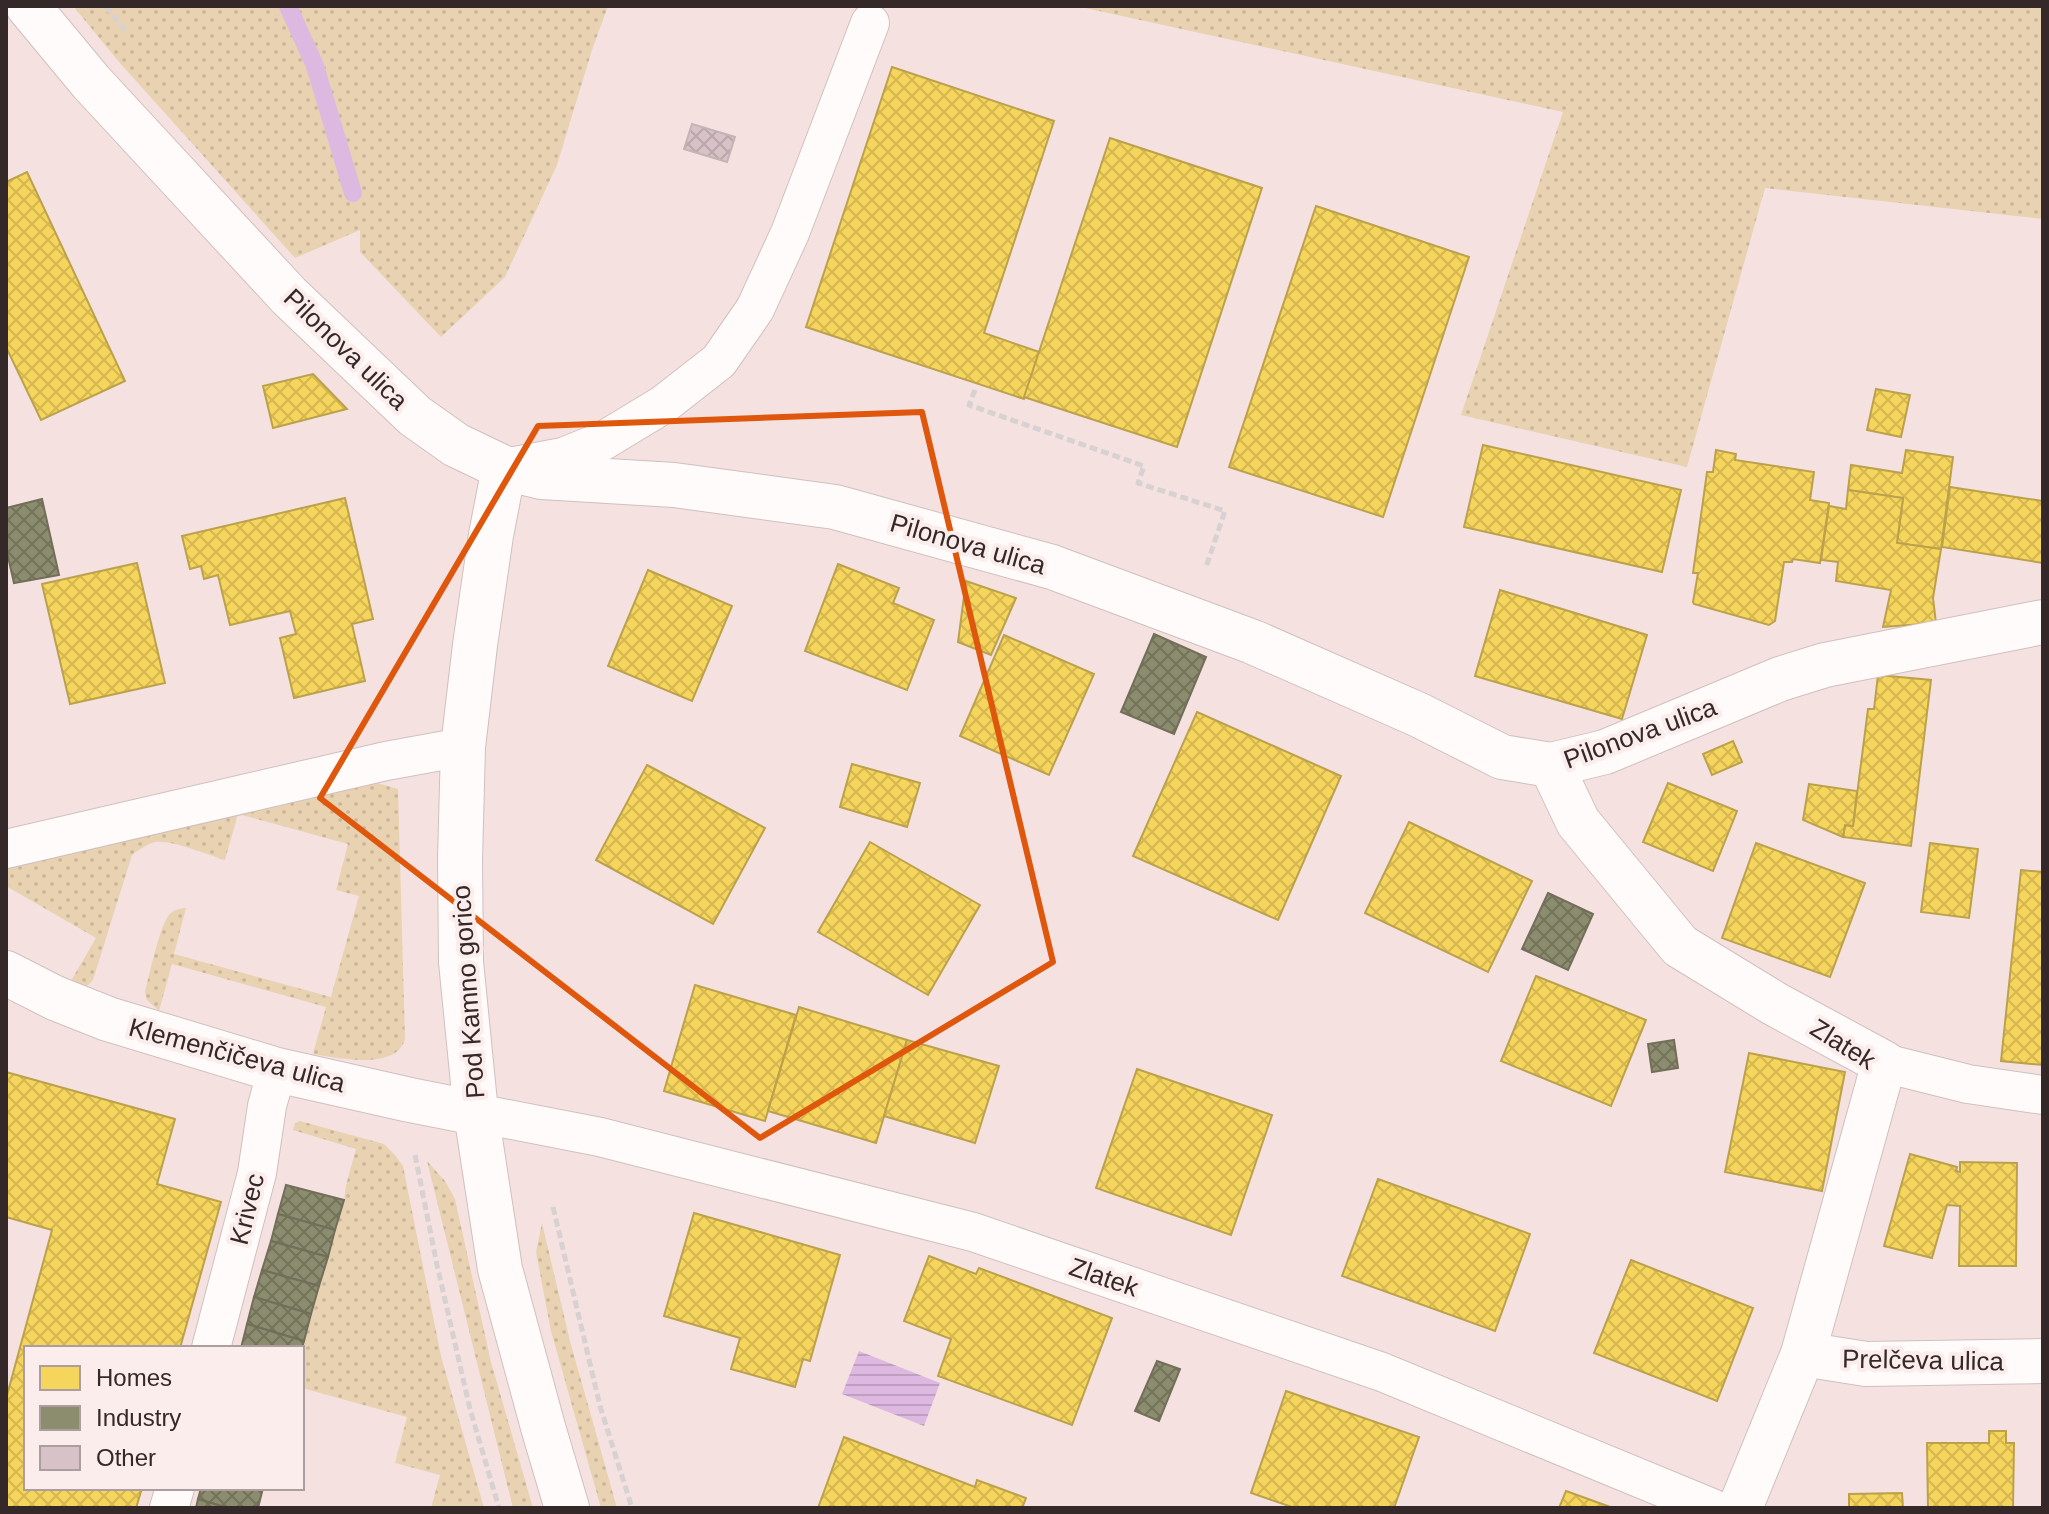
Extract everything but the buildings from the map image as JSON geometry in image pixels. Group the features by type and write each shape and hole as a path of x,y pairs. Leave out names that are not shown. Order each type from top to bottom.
{"street":[{"name":"Pilonova ulica","path":"28,6 91,82 289,296 415,416 456,445 504,468 542,477 674,485 835,507 1052,567 1253,642 1419,715 1502,757 1551,765 1605,752 1780,679 1825,665 2043,622"},
{"name":"Pod Kamno gorico","path":"504,468 477,629 463,747 461,962 476,1113 500,1269 567,1508"},
{"name":"Zlatek","path":"1551,765 1578,822 1680,946 1775,1004 1884,1063 1803,1354 1740,1508"},
{"name":"Klemenčičeva ulica","path":"6,973 55,998 108,1019 277,1070 476,1113"},
{"name":"Prelčeva ulica","path":"1803,1354 1866,1364 2043,1361"}],"lane":[{"path":"504,468 563,457 603,441 664,404 719,361 755,309 790,233 870,23"},
{"path":"6,849 386,761 463,747"},
{"path":"1884,1063 1968,1084 2043,1095"},
{"name":"Krivec","path":"212,1346 257,1173 267,1106 277,1070"},
{"name":"Zlatek","path":"476,1113 600,1137 973,1232 1382,1372 1712,1508"}],"path":[{"path":"975,390 969,405 1144,466 1138,483 1225,511 1215,539"},
{"path":"416,1155 470,1409 499,1508"},
{"path":"553,1207 600,1406 632,1508"}],"highlighted area":[{"path":"922,412 1053,962 760,1138 320,798 538,426"}],"shaded area":[{"path":"73,6 608,6 557,165 505,277 441,337 360,252 360,230 295,258 119,62"},
{"path":"1076,6 2043,6 2043,219 1765,188 1687,467 1461,415 1563,112"},
{"path":"374,782 398,789 405,1039 399,1049 379,1059 313,1054 326,1007 172,964 159,1011 147,1000 145,992 162,929 172,912 186,908 174,954 331,997 359,896 336,890 348,844 238,814 225,860 170,843 155,842 146,846 132,855 93,980 86,987 68,986 96,938 6,886 6,863"},
{"path":"300,1121 384,1144 403,1166 441,1356 484,1508 431,1508 440,1475 395,1463 407,1417 304,1389 303,1346 356,1149 293,1130 295,1123"},
{"path":"427,1161 445,1181 455,1199 491,1362 533,1508 513,1508"},
{"path":"542,1223 570,1341 617,1508 601,1508 551,1331 536,1252"},
{"path":"859,1351 940,1383 924,1426 842,1394"}],"waterway":[{"path":"288,6 315,66 353,193"}]}
